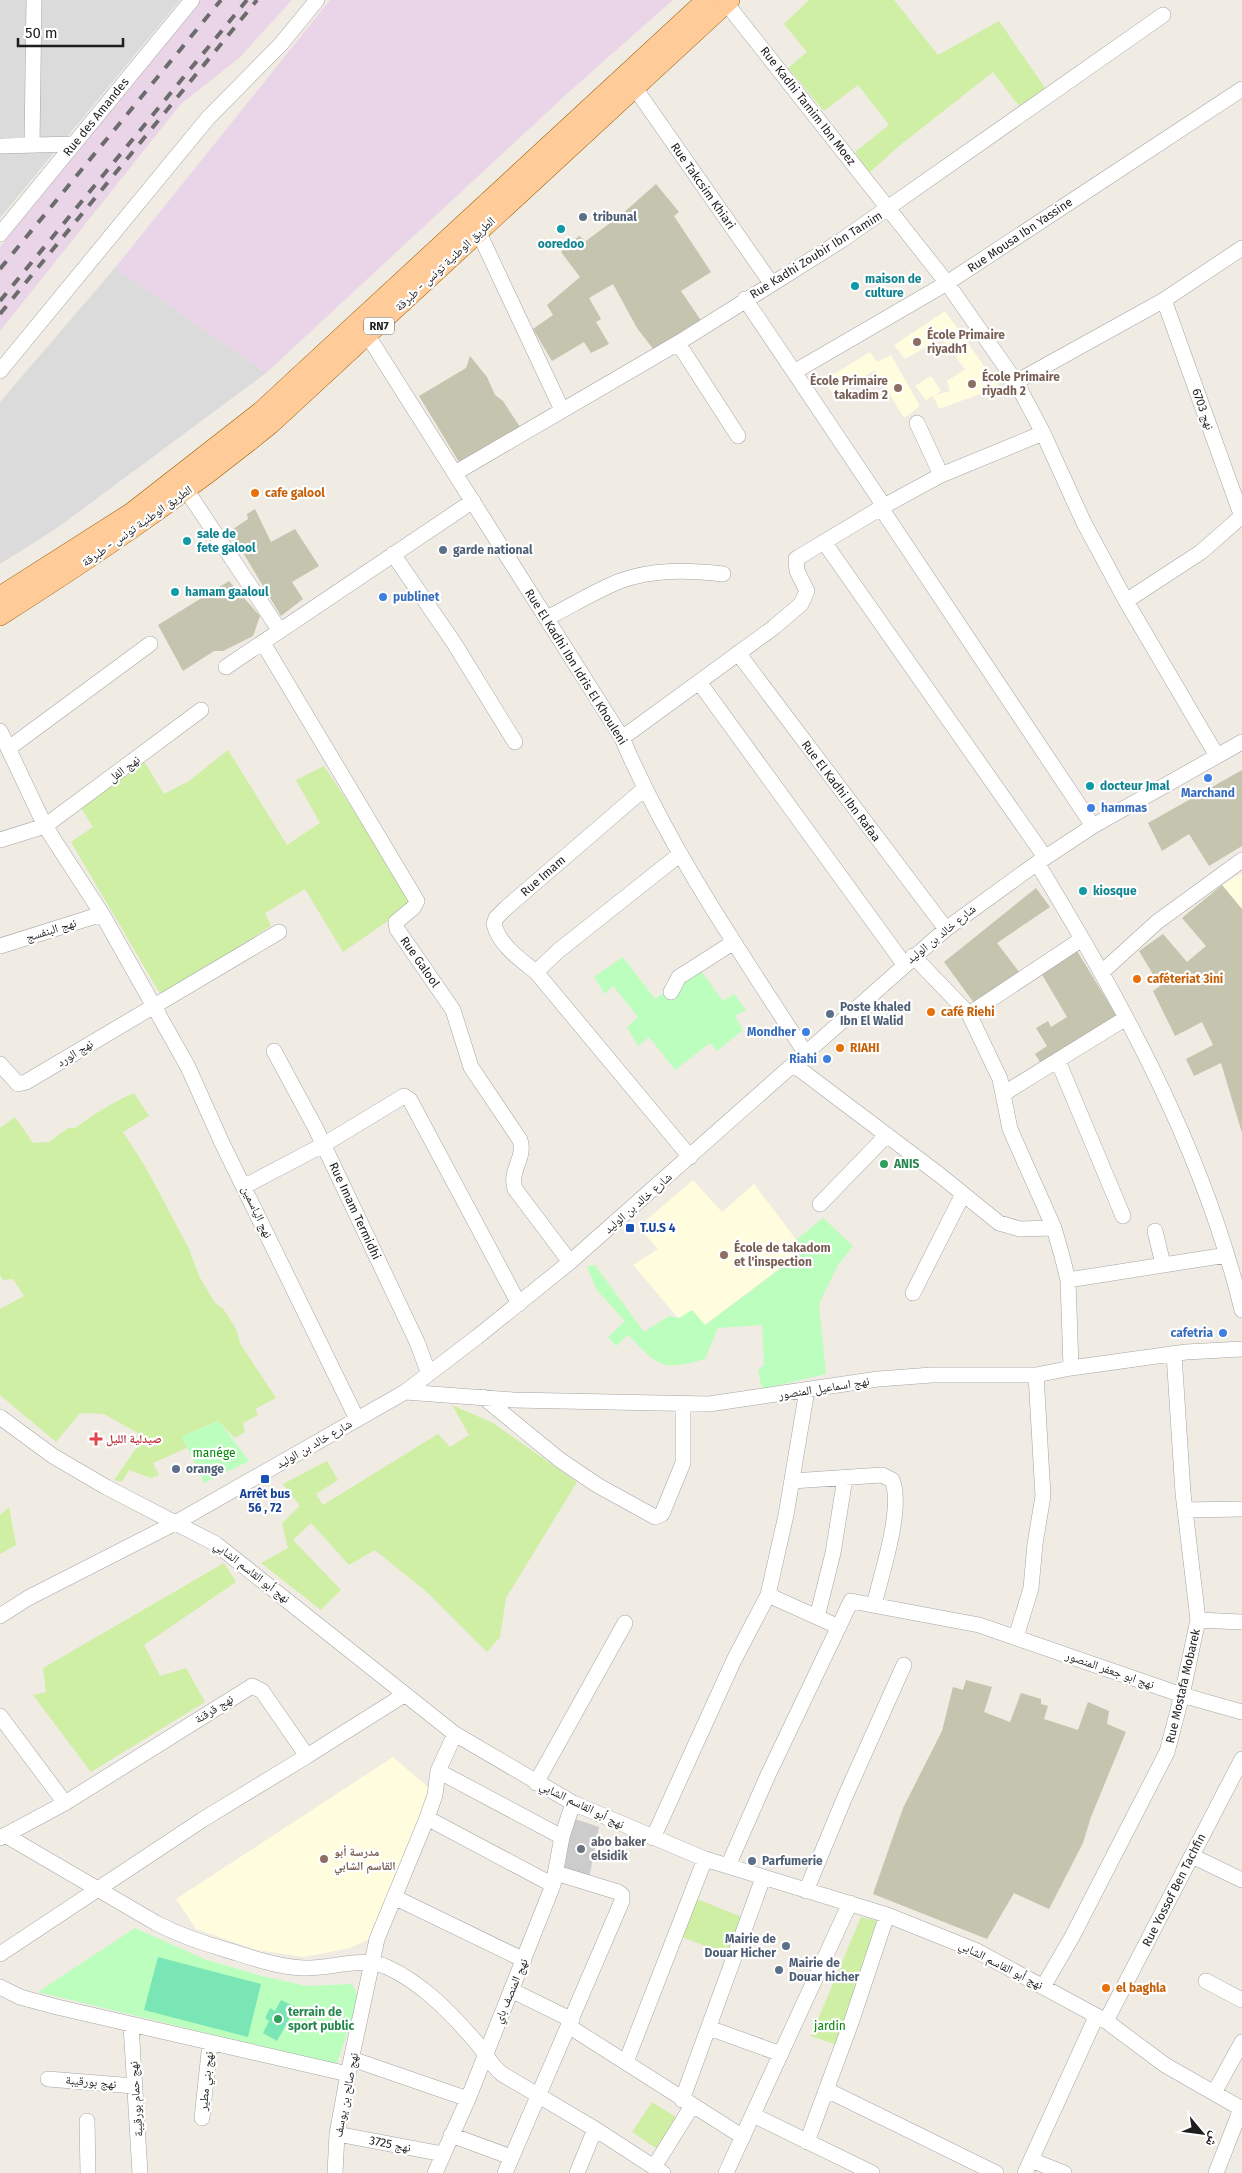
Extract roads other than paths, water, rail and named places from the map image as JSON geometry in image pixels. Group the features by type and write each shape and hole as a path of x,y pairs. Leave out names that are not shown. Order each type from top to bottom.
{"main road":[{"name":"الطريق الوطنية تونس - طبرقة","path":"0,596 132,512 260,412 706,0"},
{"name":"الطريق الوطنية تونس - طبرقة","path":"0,616 86,562 187,491 270,424 368,336 728,2"}],"street":[{"path":"32,145 34,0"},
{"name":"Rue des Amandes","path":"0,234 192,0"},
{"path":"0,371 208,118 281,44 317,0"},
{"name":"Rue Kadhi Tamim Ibn Moez","path":"728,2 947,283 1016,382 1043,432 1084,523 1126,601 1217,756"},
{"name":"Rue Kadhi Zoubir Ibn Tamim","path":"455,473 678,343 889,209 1010,120 1163,15"},
{"name":"Rue Takcsim Khiari","path":"635,88 771,283"},
{"name":"Rue Mousa Ibn Yassine","path":"794,372 947,283 1242,89"},
{"path":"0,146 74,144"},
{"path":"0,215 17,213"},
{"path":"479,233 562,410"},
{"path":"1016,382 1164,300 1242,248"},
{"path":"745,299 1093,826"},
{"name":"نهج 6703","path":"1164,300 1242,517"},
{"name":"Rue El Kadhi Ibn Idris El Khouleni","path":"368,336 622,738 644,789 679,855 806,1054"},
{"path":"678,343 738,436"},
{"path":"917,423 941,475"},
{"path":"622,738 773,628 804,601 807,591 797,571 796,559 941,475 1043,432"},
{"path":"187,491 280,631"},
{"path":"226,667 473,501"},
{"path":"1126,601 1201,552 1242,517"},
{"path":"824,542 1041,860 1082,939 1102,972 1164,1091 1184,1139 1227,1255 1242,1310"},
{"path":"393,554 454,643 515,742"},
{"path":"547,618 619,582 648,574 697,571 723,574"},
{"name":"Rue Galool","path":"263,643 417,901 413,908 396,922 397,929 453,1010 472,1067 520,1140 522,1154 513,1175 515,1189 570,1262"},
{"path":"9,748 150,644"},
{"name":"Rue El Kadhi Ibn Rafaa","path":"738,653 946,928"},
{"path":"699,682 908,960 968,1014 995,1065 1000,1079 1010,1129 1054,1228 1068,1280 1071,1368"},
{"name":"نهج الفل","path":"45,826 202,710"},
{"name":"نهج الياسمين","path":"0,732 45,826 102,914 188,1067 222,1143 245,1186 356,1419"},
{"name":"شارع خالد بن الوليد","path":"0,1616 28,1598 177,1522 405,1392 570,1262 946,928 1041,860 1093,826 1242,742"},
{"name":"Rue Imam","path":"644,789 496,918 496,929 503,941 517,957 536,972 690,1157"},
{"path":"0,840 45,826"},
{"path":"536,972 558,951 679,855"},
{"path":"1102,972 1156,922 1242,860"},
{"name":"نهج البنفسج","path":"0,946 102,914"},
{"name":"نهج الورد","path":"0,1064 14,1082 22,1084 279,932"},
{"path":"968,1014 1082,939"},
{"path":"671,992 679,978 734,942"},
{"path":"1003,1094 1126,1018"},
{"name":"Rue Imam Termidhi","path":"274,1052 323,1144 418,1342 429,1374"},
{"path":"1058,1061 1123,1216"},
{"path":"794,1065 887,1134 1004,1226 1020,1229 1054,1228"},
{"path":"245,1186 323,1144 400,1097 408,1098 447,1167 519,1304"},
{"path":"820,1204 887,1134"},
{"path":"913,1293 963,1194"},
{"path":"1155,1231 1163,1264"},
{"path":"1068,1280 1227,1255"},
{"name":"نهج اسماعيل المنصور","path":"405,1392 684,1405 739,1402 807,1390 914,1376 1036,1375 1071,1368 1174,1354 1242,1349"},
{"name":"Rue Mostafa Mobarek","path":"1043,1987 1072,1937 1167,1752 1198,1620 1185,1510 1174,1354"},
{"path":"1016,1637 1031,1588 1034,1544 1043,1496 1036,1375"},
{"path":"653,1838 734,1660 768,1595 781,1542 807,1390"},
{"path":"483,1397 560,1460 597,1485 655,1517 662,1514 683,1464 684,1405"},
{"name":"نهج أبو القاسم الشابي","path":"0,1417 61,1460 106,1487 177,1522 208,1539 233,1556 455,1734 536,1783 573,1803 705,1859 850,1903 977,1951 1101,2019 1165,2064 1241,2109"},
{"path":"792,1481 882,1475 888,1477 893,1484 894,1518 874,1605"},
{"path":"817,1617 833,1553 845,1478"},
{"path":"1185,1510 1242,1509"},
{"path":"728,1866 768,1774 839,1627 768,1595"},
{"name":"نهج ابو جعفر المنصور","path":"839,1627 851,1600 979,1624 1182,1694 1242,1712"},
{"path":"1198,1620 1242,1622"},
{"path":"536,1783 625,1623"},
{"path":"806,1891 840,1808 904,1665"},
{"name":"نهج قرقنة","path":"2,1837 65,1803 252,1686 262,1690 307,1756"},
{"path":"0,1954 202,1820 404,1695"},
{"path":"0,1716 65,1803"},
{"name":"نهج صالح بن يوسف","path":"335,2173 337,2134 376,1939 428,1818 435,1794 438,1771 455,1734"},
{"name":"Rue Yossof Ben Tachfin","path":"1028,2166 1101,2019 1192,1856 1236,1783 1242,1759"},
{"path":"438,1771 562,1837"},
{"name":"نهج المنصف باي","path":"435,2173 468,2099 524,1960 554,1879 562,1837 573,1803"},
{"path":"428,1818 554,1879 618,1892 623,1897 571,2023 505,2173"},
{"path":"2,1837 180,1936 280,1966 304,1968 371,1962 386,1967 425,1992 446,2010 485,2053 494,2067 658,2170 687,2103 708,2028 763,1878"},
{"path":"1192,1856 1242,1880"},
{"path":"626,2062 705,1859"},
{"path":"394,1897 524,1960"},
{"path":"726,2173 850,1903"},
{"path":"807,2142 827,2090 887,1916"},
{"path":"1206,1981 1242,2000"},
{"path":"0,1987 37,2002 348,2074"},
{"path":"511,1990 571,2023 687,2103 743,2137"},
{"name":"نهج حمام بورقيبة","path":"131,2025 140,2173"},
{"path":"708,2028 781,2054"},
{"path":"1214,2093 1242,2042"},
{"name":"نهج بني مطير","path":"202,2118 210,2043"},
{"path":"352,2059 468,2099"},
{"name":"نهج بورقيبة","path":"48,2079 134,2086"},
{"path":"827,2090 996,2173"},
{"path":"1216,2173 1241,2109"},
{"path":"753,2115 872,2173"},
{"path":"87,2121 88,2173"},
{"path":"577,2173 595,2129"},
{"name":"نهج 3725","path":"337,2134 443,2154"},
{"path":"451,2136 511,2157"},
{"path":"1028,2166 1064,2173"}],"railway":[{"path":"0,269 221,0"},
{"path":"0,301 247,0"},
{"path":"0,314 257,0"}],"place":[{"name":"tribunal","path":"583,217"},
{"name":"ooredoo","path":"561,229"},
{"name":"maison de culture","path":"855,286"},
{"name":"École Primaire riyadh1","path":"917,342"},
{"name":"École Primaire riyadh 2","path":"972,384"},
{"name":"École Primaire takadim 2","path":"898,388"},
{"name":"cafe galool","path":"255,493"},
{"name":"sale de fete galool","path":"187,541"},
{"name":"garde national","path":"443,550"},
{"name":"hamam gaaloul","path":"175,592"},
{"name":"publinet","path":"383,597"},
{"name":"Marchand","path":"1208,778"},
{"name":"docteur Jmal","path":"1090,786"},
{"name":"hammas","path":"1091,808"},
{"name":"kiosque","path":"1083,891"},
{"name":"caféteriat 3ini","path":"1137,979"},
{"name":"café Riehi","path":"931,1012"},
{"name":"Poste khaled Ibn El Walid","path":"830,1014"},
{"name":"Mondher","path":"806,1032"},
{"name":"RIAHI","path":"840,1048"},
{"name":"Riahi","path":"827,1059"},
{"name":"ANIS","path":"884,1164"},
{"name":"T.U.S 4","path":"630,1228"},
{"name":"École de takadom et l'inspection","path":"724,1255"},
{"name":"cafetria","path":"1223,1333"},
{"name":"صيدلية الليل","path":"96,1439"},
{"name":"orange","path":"176,1469"},
{"name":"Arrêt bus 56 , 72","path":"265,1479"},
{"name":"abo baker elsidik","path":"581,1849"},
{"name":"مدرسة أبو القاسم الشابي","path":"324,1859"},
{"name":"Parfumerie","path":"752,1861"},
{"name":"Mairie de Douar Hicher","path":"786,1946"},
{"name":"Mairie de Douar hicher","path":"779,1970"},
{"name":"el baghla","path":"1106,1988"},
{"name":"terrain de sport public","path":"278,2019"}],"park label":[{"name":"manége","path":"214,1453"},
{"name":"jardin","path":"830,2026"}]}
